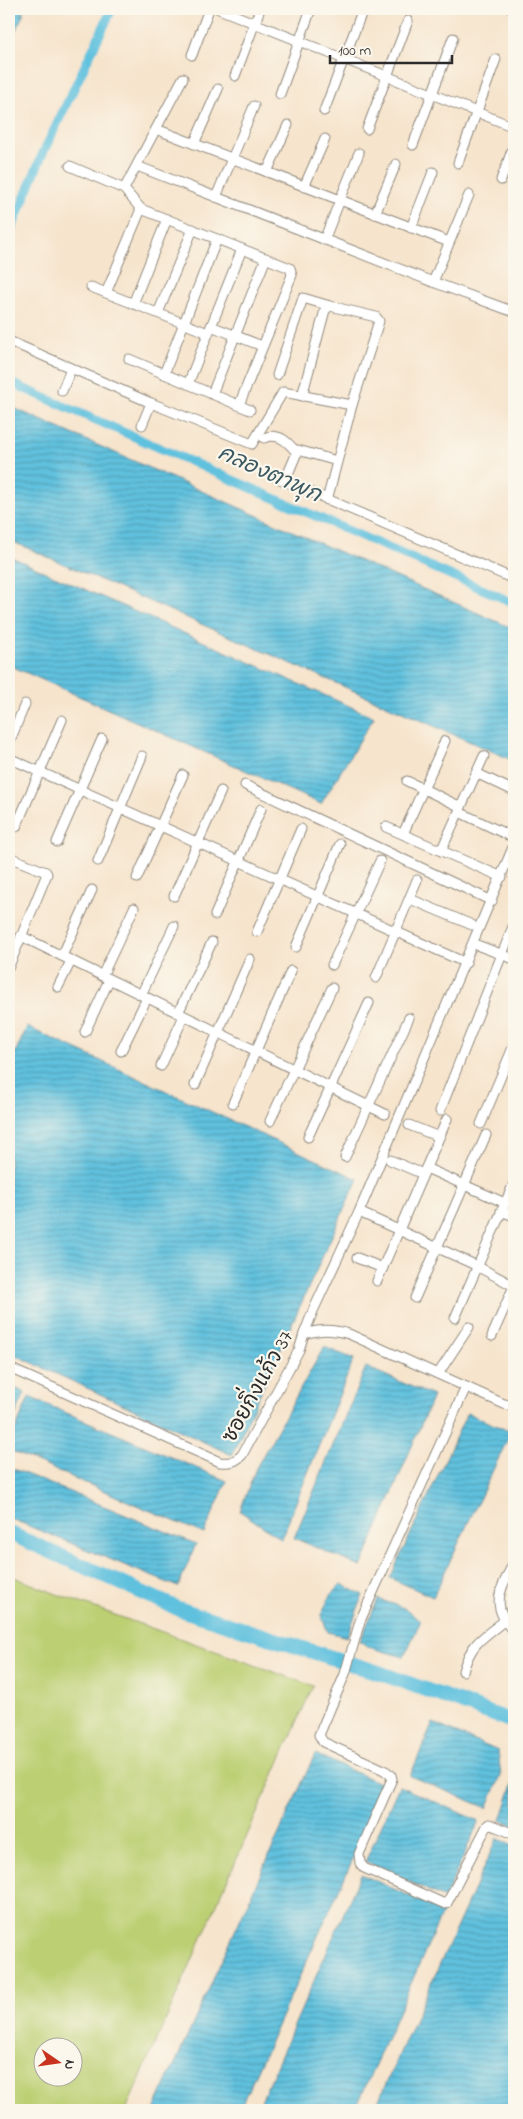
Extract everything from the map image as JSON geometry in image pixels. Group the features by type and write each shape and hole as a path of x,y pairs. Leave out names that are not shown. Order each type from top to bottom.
{"street":[{"path":"192,55 209,9"},
{"path":"219,9 514,127"},
{"path":"235,76 260,9"},
{"path":"280,94 311,9"},
{"path":"324,111 363,9"},
{"path":"367,130 408,21"},
{"path":"413,145 453,38"},
{"path":"458,162 496,59"},
{"path":"124,189 183,78"},
{"path":"194,144 218,89"},
{"path":"216,197 254,106"},
{"path":"267,172 288,125"},
{"path":"156,129 449,242"},
{"path":"304,187 325,139"},
{"path":"501,180 514,145"},
{"path":"324,240 359,153"},
{"path":"375,214 396,164"},
{"path":"70,166 124,189 141,209 290,268 292,274 239,405"},
{"path":"136,166 514,312"},
{"path":"411,228 433,172"},
{"path":"433,282 469,195"},
{"path":"106,293 141,209"},
{"path":"133,304 166,219"},
{"path":"158,313 193,229"},
{"path":"164,374 217,239"},
{"path":"188,384 242,249"},
{"path":"212,394 266,258"},
{"path":"91,287 184,323 234,335 262,346"},
{"path":"277,375 303,298 376,317 380,321 352,405 327,500"},
{"path":"302,396 325,310 330,306"},
{"path":"9,341 150,403 252,444 283,392 352,405"},
{"path":"129,359 250,410"},
{"path":"62,391 71,369"},
{"path":"142,425 150,403"},
{"path":"264,438 270,436 285,439 297,454"},
{"path":"285,482 298,450 337,461"},
{"path":"273,476 514,580"},
{"path":"9,743 25,704"},
{"path":"16,827 62,720"},
{"path":"57,842 102,739"},
{"path":"403,834 445,741"},
{"path":"98,861 142,756"},
{"path":"441,851 484,756"},
{"path":"9,758 466,963"},
{"path":"476,773 514,790"},
{"path":"137,878 183,775"},
{"path":"407,781 510,836"},
{"path":"245,785 492,901"},
{"path":"174,896 221,791"},
{"path":"216,915 262,810"},
{"path":"386,827 502,877"},
{"path":"257,932 301,829"},
{"path":"296,947 340,844"},
{"path":"304,1334 359,1212 466,963 514,845"},
{"path":"9,857 47,874 9,966"},
{"path":"332,965 380,861"},
{"path":"376,978 417,880"},
{"path":"62,956 92,890"},
{"path":"410,899 472,926"},
{"path":"85,1032 134,908"},
{"path":"440,1111 514,924"},
{"path":"120,1051 174,926"},
{"path":"21,936 385,1114"},
{"path":"161,1066 212,942"},
{"path":"474,944 514,959"},
{"path":"195,1085 250,959"},
{"path":"58,987 71,961"},
{"path":"233,1102 257,1052 291,971"},
{"path":"270,1121 332,988"},
{"path":"308,1137 369,1003"},
{"path":"344,1158 409,1018"},
{"path":"481,1124 514,1044"},
{"path":"377,1281 447,1118"},
{"path":"409,1125 439,1137"},
{"path":"415,1298 486,1135"},
{"path":"390,1160 464,1186 503,1207 514,1216"},
{"path":"455,1318 514,1183"},
{"path":"359,1212 478,1266 514,1286 492,1336"},
{"path":"357,1258 383,1268"},
{"path":"438,1374 463,1339 469,1327"},
{"name":"ซอยกิ่งแก้ว 37","path":"9,1368 220,1462 227,1463 235,1461 242,1455 300,1350 304,1334 325,1329 349,1334 504,1404 514,1406"},
{"path":"466,1387 360,1621 348,1665 319,1730 319,1738 323,1742 389,1772 392,1779 359,1854 362,1866 445,1904 487,1826 490,1824 495,1825 514,1834"},
{"path":"514,1562 500,1593 499,1609 504,1621 514,1632"},
{"path":"463,1671 468,1654 474,1645 504,1621"}],"green space":[{"path":"9,1575 59,1595 313,1686 126,2110 9,2110"}],"water":[{"path":"9,9 23,9 23,15 9,44"},
{"path":"9,406 514,629 514,761 9,540"},
{"path":"9,556 374,717 321,804 9,665"},
{"path":"27,1027 358,1179 232,1455 9,1352 9,1067"},
{"path":"324,1347 354,1359 281,1539 240,1511 256,1468"},
{"path":"366,1367 433,1396 361,1567 294,1538"},
{"path":"9,1385 25,1393 9,1429"},
{"path":"29,1397 227,1481 204,1534 9,1450 9,1445"},
{"path":"467,1413 511,1432 433,1597 390,1578"},
{"path":"9,1467 196,1544 178,1587 9,1518"},
{"path":"341,1584 363,1595 347,1637 328,1632 321,1615 331,1594"},
{"path":"378,1599 404,1608 421,1620 404,1657 368,1647 360,1641"},
{"path":"433,1723 498,1751 501,1776 487,1808 410,1776"},
{"path":"315,1754 386,1786 239,2110 154,2110"},
{"path":"514,1781 514,1826 501,1820"},
{"path":"399,1786 479,1821 445,1898 365,1862"},
{"path":"497,1838 514,1847 514,2110 374,2110"},
{"path":"361,1874 443,1911 355,2110 257,2110"}],"waterway":[{"path":"9,235 43,153 112,9"},
{"name":"คลองตาพุก","path":"9,382 514,603"},
{"path":"9,1533 179,1609 380,1673 514,1722"}]}
